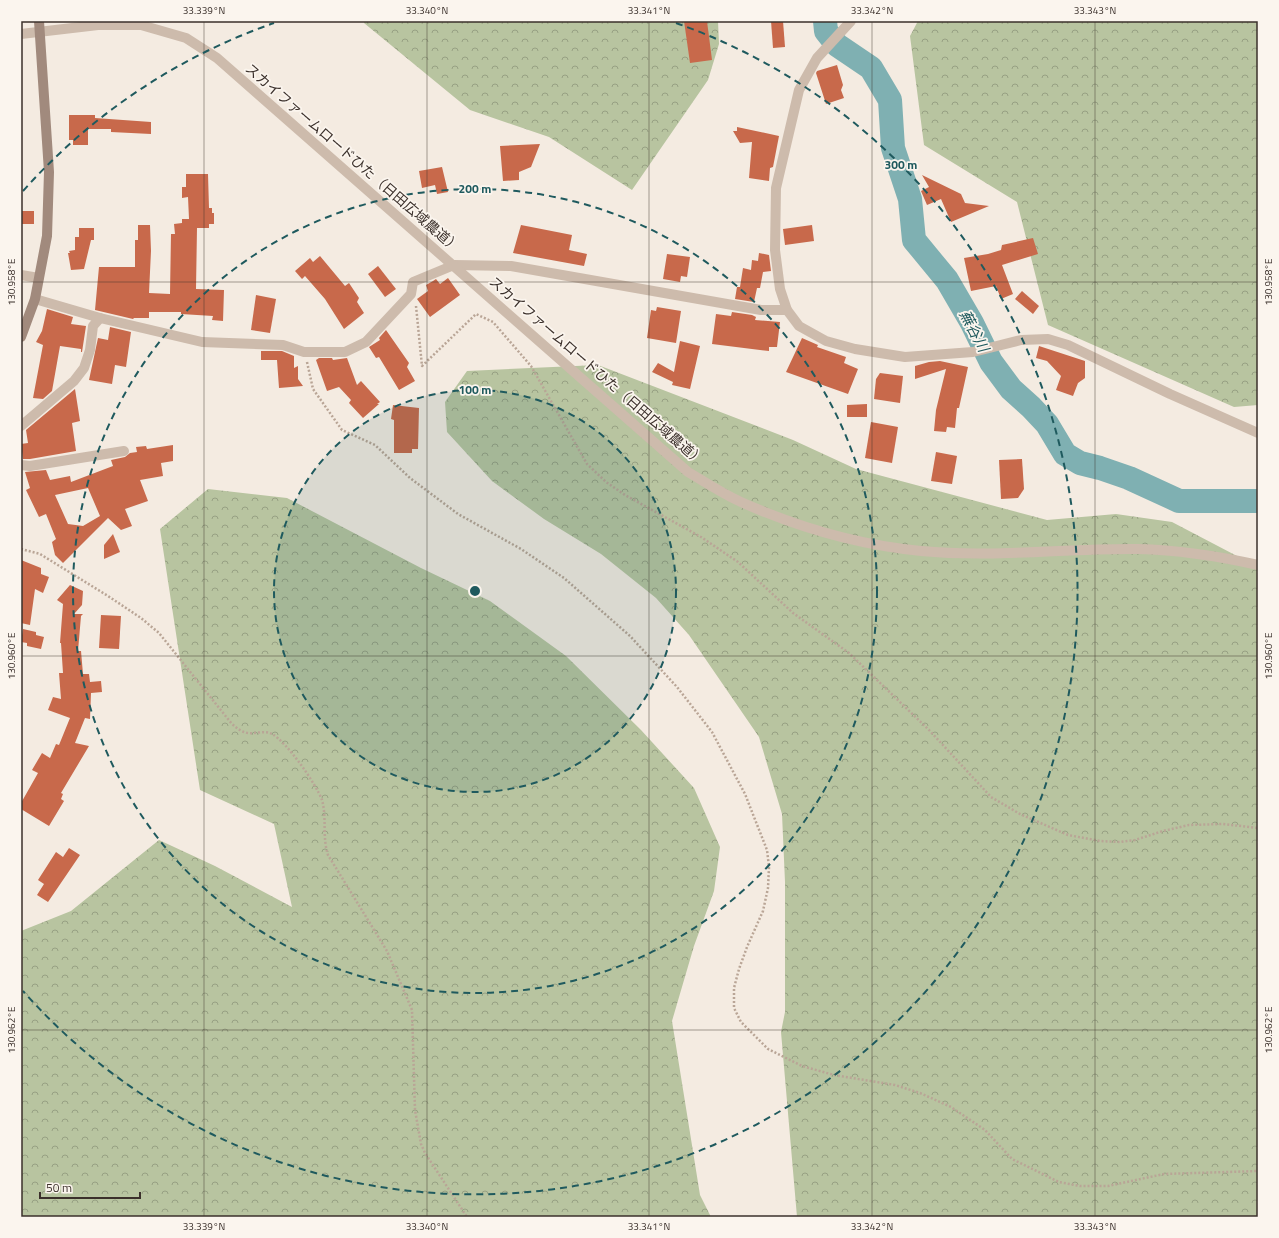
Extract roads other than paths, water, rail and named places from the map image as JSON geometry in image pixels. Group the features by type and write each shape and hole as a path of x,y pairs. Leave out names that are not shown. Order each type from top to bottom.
{"main road":[{"path":"21,337 35,299 47,236 49,172 40,26"}],"street":[{"path":"851,21 817,58 799,90 776,188 775,250 780,289 788,310 799,326 826,341 854,349 905,357 973,352 994,348 1021,340 1048,339 1068,345 1170,394 1258,433"},
{"name":"スカイファームロードひた（日田広域農道）","path":"21,34 40,26 141,25 186,38 217,58 688,472 740,502 794,523 859,541 920,551 1018,553 1138,549 1205,554 1258,564"},
{"path":"35,299 100,318 202,342 283,345 304,352 345,352 366,342 411,294 413,282 454,265 510,266 760,310 788,310"},
{"path":"21,275 39,278"},
{"path":"21,426 74,381 81,373 90,350 93,326 100,318"},
{"path":"21,465 30,466 124,451"}],"waterway":[{"name":"蕪谷川","path":"825,21 826,31 837,45 871,68 890,100 893,148 910,199 914,240 947,280 972,323 991,362 1011,389 1047,424 1065,454 1080,463 1129,478 1179,501 1258,501"}]}
